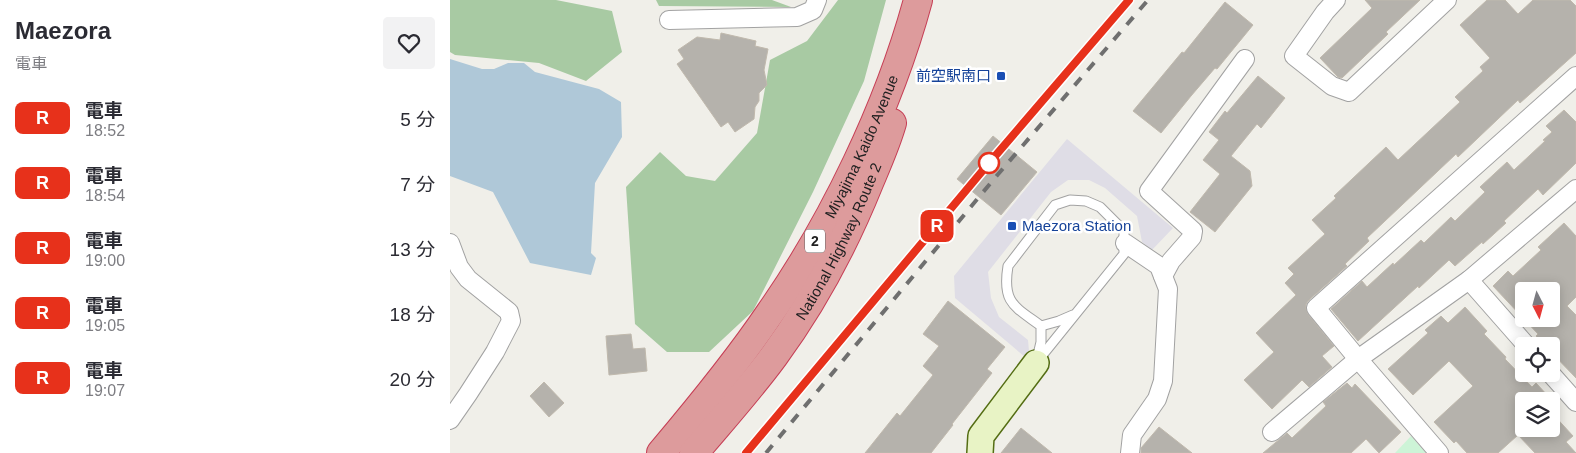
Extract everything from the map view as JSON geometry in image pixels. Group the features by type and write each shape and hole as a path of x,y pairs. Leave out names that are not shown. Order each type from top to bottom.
{"highway":[{"name":"Miyajima Kaido Avenue","path":"661,453 738,358 771,312 816,240 856,164 879,112 919,0"},
{"name":"National Highway Route 2","path":"694,453 774,356 808,305 843,243 889,133 901,90 919,0"}],"street":[{"path":"669,20 797,17 813,10 817,0"},
{"path":"1336,0 1325,12 1294,56 1332,86 1349,92 1447,0"},
{"path":"1163,276 1171,261 1192,237 1193,231 1149,191 1245,59"},
{"path":"1439,453 1316,308 1576,76"},
{"path":"1272,432 1358,359 1469,280 1574,194"},
{"path":"450,243 455,272 509,312 511,322 495,352 450,420"},
{"path":"1125,243 1159,266 1168,289 1163,381 1157,399 1132,435 1130,453"},
{"path":"1469,280 1519,337"},
{"path":"980,453 981,436 1036,362"},
{"path":"1558,382 1576,402"}],"lane":[{"path":"1070,200 1086,201 1100,206 1124,231 1124,254 1036,362 1042,342 1041,326 1012,304 1007,292 1006,278 1008,266 1055,205 1070,200"},
{"path":"1041,326 1059,322 1075,314"}],"green space":[{"path":"450,0 556,0 612,11 622,52 586,81 539,63 455,55 450,52"},
{"path":"656,0 772,0 791,7 659,6"},
{"path":"838,0 886,0 864,81 813,192 753,311 709,352 667,352 635,324 626,187 660,152 686,176 715,181 757,133 770,60 807,41"},
{"path":"1411,436 1426,453 1395,453"}],"shaded area":[{"path":"1067,139 1173,228 1152,250 1142,242 1137,216 1105,188 1089,180 1068,180 1051,192 988,272 991,298 999,317 1028,340 1029,351 1025,357 955,298 954,276"}],"water":[{"path":"450,59 482,69 494,69 508,63 524,63 535,72 599,89 621,102 622,137 595,183 591,253 596,258 591,275 530,263 493,192 450,176"}],"building":[{"path":"1365,0 1420,0 1342,78 1338,77 1320,58 1372,8"},
{"path":"1487,0 1505,0 1518,14 1533,0 1570,0 1576,6 1576,53 1520,103 1518,100 1458,157 1456,154 1367,238 1369,241 1345,264 1347,266 1309,300 1306,304 1308,314 1334,346 1322,356 1332,367 1309,387 1302,380 1272,409 1244,380 1274,352 1256,333 1296,295 1285,283 1294,274 1288,268 1325,234 1312,220 1336,198 1334,196 1386,147 1398,160 1460,102 1455,97 1483,71 1480,67 1490,58 1460,25"},
{"path":"1225,2 1253,25 1161,133 1133,111 1182,52 1184,53"},
{"path":"721,33 756,41 755,46 768,49 764,70 767,85 759,93 759,101 755,107 754,119 735,132 728,122 721,127 677,64 684,59 678,50 697,37 720,40"},
{"path":"1258,76 1285,98 1261,128 1257,124 1231,156 1250,171 1252,186 1215,232 1190,212 1220,174 1203,160 1219,140 1209,132 1225,111 1227,113"},
{"path":"1564,110 1576,122 1576,163 1543,195 1538,189 1504,221 1506,223 1455,266 1449,260 1358,341 1331,309 1362,281 1367,287 1421,240 1424,243 1451,217 1455,221 1485,192 1480,187 1507,162 1514,170 1545,141 1543,140 1552,132 1546,126"},
{"path":"993,136 1037,172 1001,215 957,179"},
{"path":"1564,223 1576,236 1576,297 1567,306 1576,315 1576,378 1560,361 1560,337 1537,337 1538,334 1532,328 1560,328 1560,282 1515,282 1515,309 1493,286 1508,271 1513,276 1541,250 1538,247"},
{"path":"948,301 1005,347 987,369 992,373 931,453 865,453 897,413 900,416 933,375 923,366 939,346 923,334"},
{"path":"1465,307 1487,331 1484,334 1515,369 1515,382 1527,382 1532,387 1536,383 1544,392 1515,392 1516,437 1498,453 1467,453 1456,441 1454,443 1434,422 1473,386 1449,361 1413,395 1388,369 1428,333 1425,330 1441,316 1448,323"},
{"path":"631,334 633,349 645,348 647,371 609,375 606,336"},
{"path":"544,382 564,403 549,417 530,396"},
{"path":"1347,383 1352,388 1355,384 1401,432 1379,453 1366,439 1351,453 1263,453 1287,433 1292,438 1326,406 1323,402"},
{"path":"1560,422 1573,436 1566,442 1576,453 1535,453 1520,437 1560,437"},
{"path":"1159,427 1192,453 1141,453 1141,448"},
{"path":"1021,428 1052,453 1001,453"}],"railway":[{"path":"746,453 984,169 1129,0"},
{"path":"766,453 994,179 1148,0"}],"train":[{"name":"R","path":"746,453 984,169 1129,0"}],"place":[{"name":"前空駅南口","path":"1001,76"},
{"name":"Maezora Station","path":"1012,226"}]}
